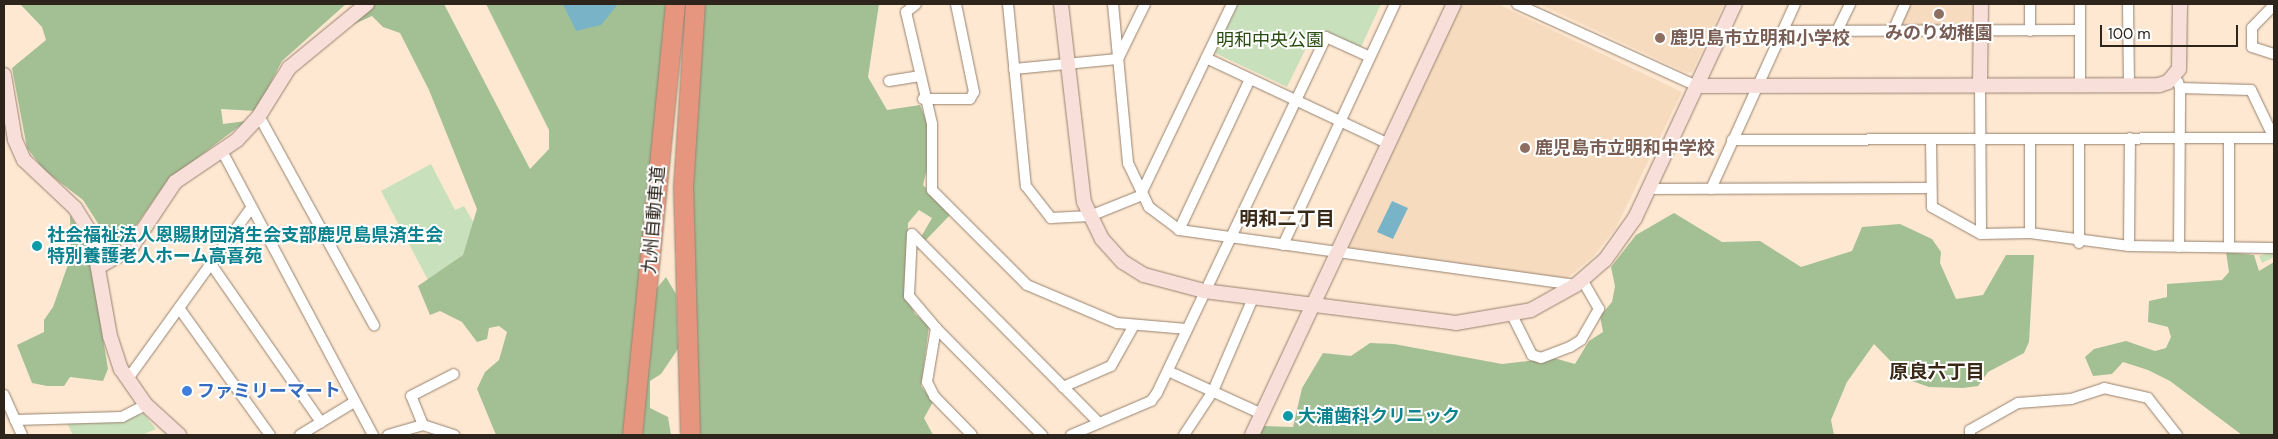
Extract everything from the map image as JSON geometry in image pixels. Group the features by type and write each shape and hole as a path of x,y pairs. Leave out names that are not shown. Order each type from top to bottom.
{"highway":[{"name":"九州自動車道","path":"632,435 675,4"},
{"name":"九州自動車道","path":"690,435 683,188 695,4"}],"street":[{"path":"100,266 132,248 175,182 222,151 259,116 289,68 367,4"},
{"path":"916,4 906,12 923,99 932,124 932,190 1027,285 1100,318 1133,327 1186,329"},
{"path":"923,99 970,99 974,92 956,4"},
{"path":"1008,4 1026,186 1051,218 1090,216 1140,196 1232,4"},
{"path":"1061,4 1078,174 1090,216 1102,239 1144,275 1204,291 1456,324 1512,315 1579,282 1620,241 1648,189 1735,4"},
{"path":"1113,4 1128,163 1140,196 1179,230 1579,282 1599,310 1581,340 1570,347 1541,358 1532,355 1512,315"},
{"path":"1118,59 1144,4"},
{"path":"1283,245 1395,4"},
{"path":"1517,4 1697,86 2159,84 2178,82 2251,90 2274,137 1732,140"},
{"path":"1711,189 1756,86 1795,4"},
{"path":"1837,31 1850,4"},
{"path":"1893,31 1905,4"},
{"path":"1980,4 1979,139 1981,234"},
{"path":"2030,4 2030,30"},
{"path":"2080,4 2080,84"},
{"path":"2128,4 2129,84"},
{"path":"2180,4 2178,82 2180,247"},
{"path":"1252,435 1390,144 1451,5"},
{"path":"2274,5 2252,28 2252,47 2274,54"},
{"path":"1782,32 2080,30"},
{"path":"1071,435 1151,401 1168,371 1186,329 1326,37 1370,57"},
{"path":"1206,58 1390,144"},
{"path":"1014,69 1118,59"},
{"path":"4,75 19,150 28,166 84,218 100,266 110,336 127,380 146,405 173,434"},
{"path":"889,81 919,76"},
{"path":"1179,230 1250,79"},
{"path":"259,116 374,326"},
{"path":"2129,246 2130,138"},
{"path":"2229,138 2229,248"},
{"path":"1931,139 1930,188 1932,207 1981,234 2030,234 2079,243 2129,246 2274,248"},
{"path":"2030,139 2030,234"},
{"path":"2079,139 2079,243"},
{"path":"222,151 373,435"},
{"path":"1648,189 1930,188"},
{"path":"127,380 252,207"},
{"path":"1042,435 936,328 909,296 912,234 1099,423"},
{"path":"211,264 321,422"},
{"path":"1184,435 1213,391 1253,298"},
{"path":"179,308 270,435"},
{"path":"1063,387 1111,366 1133,327"},
{"path":"936,328 927,375 930,389 972,435"},
{"path":"1168,371 1262,414"},
{"path":"423,425 411,396 454,374"},
{"path":"1970,435 1970,430 2018,403 2071,398 2104,388 2148,398 2177,435"},
{"path":"4,395 22,435"},
{"path":"300,435 354,402"},
{"path":"15,420 122,417 146,405"},
{"path":"388,435 423,425 454,435"}],"shaded area":[{"name":"鹿児島市立明和中学校","path":"1462,4 1498,4 1682,92 1616,228 1593,257 1565,280 1352,251 1349,246"},
{"name":"鹿児島市立明和小学校","path":"1539,4 1724,4 1692,72 1687,73"},
{"name":"みのり幼稚園","path":"1909,4 1974,4 1974,25 1902,27"}],"green space":[{"path":"4,4 346,4 282,61 256,111 221,109 223,124 246,121 167,181 121,247 113,247 83,200 44,170 27,148 12,68 46,40 42,27 21,5"},
{"path":"374,4 444,4 530,169 549,149 549,130 486,4 667,4 624,435 496,435 477,389 485,372 499,360 507,332 499,326 489,328 487,339 477,342 462,322 440,311 430,315 418,286 463,255 477,209 429,90 400,33 383,27 372,16 339,31"},
{"path":"701,4 879,4 868,77 887,110 920,105 929,127 929,161 923,185 951,214 925,241 921,237 932,218 919,210 908,223 905,294 915,314 929,326 921,386 933,402 924,418 933,435 698,435 691,105"},
{"name":"明和中央公園","path":"1238,4 1381,4 1361,47 1315,30 1287,87 1215,53"},
{"path":"431,164 455,210 464,206 474,223 463,255 429,282 381,191"},
{"path":"1674,213 1722,242 1760,241 1801,267 1852,251 1862,227 1900,224 1932,239 1941,252 1940,263 1956,299 1983,295 2006,255 2034,255 2029,342 2024,353 1988,372 1978,386 1963,388 1929,387 1909,380 1874,344 1847,382 1831,420 1834,435 1257,435 1261,426 1293,427 1302,388 1323,353 1351,356 1370,343 1394,344 1502,364 1554,358 1575,364 1589,341 1603,332 1600,316 1612,302 1615,286 1611,267 1636,235"},
{"path":"70,215 88,246 108,369 103,381 70,377 64,386 47,386 32,383 17,345 44,332 44,320 53,307 71,256"},
{"path":"2274,251 2274,257 2262,263 2259,256"},
{"path":"2226,252 2254,255 2259,271 2274,262 2274,435 2242,435 2170,381 2148,370 2123,362 2112,374 2093,376 2085,357 2094,349 2126,341 2155,351 2166,348 2171,337 2168,327 2148,322 2149,301 2167,297 2167,284 2222,280 2229,272"},
{"path":"666,277 676,294 678,349 661,374 650,381 650,408 668,417 671,435 642,435 653,293"},
{"path":"144,414 156,429 142,435 73,435 66,421"}],"water":[{"path":"563,4 618,4 601,25 576,31"},
{"path":"1392,201 1408,208 1393,239 1377,232"}],"place":[{"name":"みのり幼稚園","path":"1939,14"},
{"name":"鹿児島市立明和小学校","path":"1660,38"},
{"name":"鹿児島市立明和中学校","path":"1525,148"},
{"name":"社会福祉法人恩賜財団済生会支部鹿児島県済生会 特別養護老人ホーム高喜苑","path":"37,246"},
{"name":"ファミリーマート","path":"187,391"},
{"name":"大浦歯科クリニック","path":"1288,416"}],"district":[{"name":"明和二丁目","path":"1287,219"},
{"name":"原良六丁目","path":"1937,372"}]}
